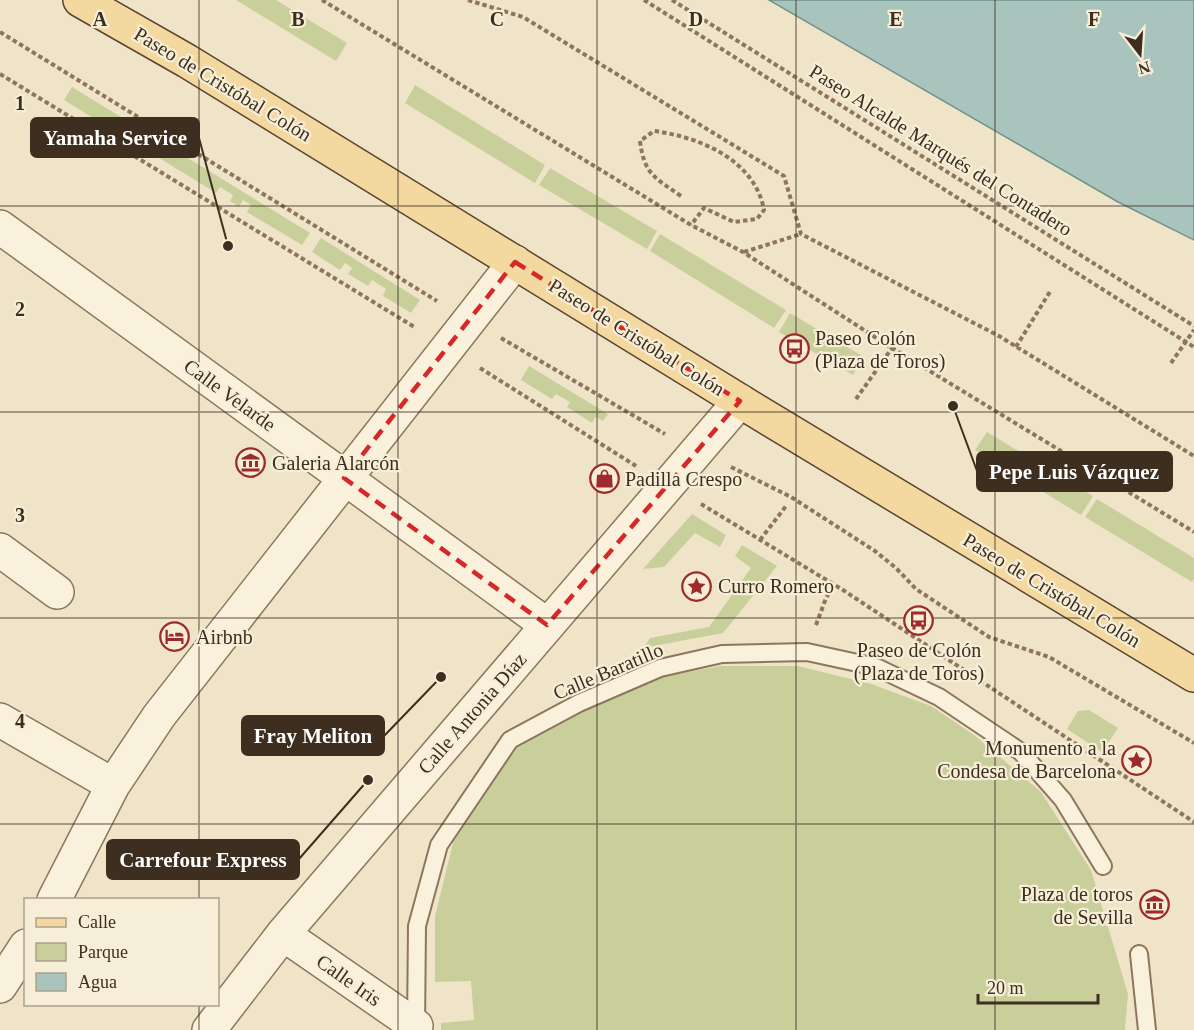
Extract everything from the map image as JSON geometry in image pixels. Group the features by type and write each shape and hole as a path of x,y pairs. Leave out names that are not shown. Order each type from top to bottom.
{"main road":[{"name":"Paseo de Cristóbal Colón","path":"80,0 187,61 740,401 1194,675"}],"street":[{"name":"Calle Velarde","path":"0,227 548,625"},
{"path":"56,898 113,785 159,716 515,262"},
{"name":"Calle Antonia Díaz","path":"214,1016 740,401"},
{"path":"0,550 57,592"},
{"path":"0,720 113,785"},
{"name":"Calle Iris","path":"283,934 416,1028"},
{"path":"0,986 24,949"}],"lane":[{"name":"Calle Baratillo","path":"416,1028 417,926 439,844 510,740 579,703 660,668 722,654 807,652 876,667 939,697 1021,752 1063,800 1103,866"},
{"path":"1139,954 1147,1030"}],"path":[{"path":"322,0 691,225 743,252 892,348 1194,531"},
{"path":"468,0 523,17 784,176 801,234"},
{"path":"644,0 1194,347"},
{"name":"Paseo Alcalde Marqués del Contadero","path":"672,0 1194,326"},
{"path":"0,32 432,298"},
{"path":"0,74 419,330"},
{"path":"681,196 653,176 643,160 640,141 654,131 679,134 717,150 744,169 761,195 764,210 757,219 734,222 704,208 691,225"},
{"path":"743,252 801,234 1016,347 1194,456"},
{"path":"1016,347 1051,290"},
{"path":"1171,363 1194,330"},
{"path":"502,338 652,427"},
{"path":"856,399 892,348"},
{"path":"474,364 640,468"},
{"path":"726,465 791,497 875,551 896,568 916,589 989,637 1049,657 1194,742"},
{"path":"696,502 834,585 1194,822"},
{"path":"760,540 786,506"},
{"path":"807,652 826,598 834,585"}],"highlighted area":[{"path":"515,262 740,401 547,625 344,478"}],"green space":[{"path":"236,0 276,0 347,43 336,61"},
{"path":"415,85 545,165 535,183 405,103"},
{"path":"72,87 310,233 302,245 247,212 251,205 243,200 239,207 230,201 233,195 220,187 216,193 156,156 158,151 136,137 132,142 64,100"},
{"path":"550,168 657,231 647,249 539,185"},
{"path":"660,234 786,310 774,328 650,251"},
{"path":"321,238 420,300 411,313 383,296 386,289 372,280 368,286 348,274 352,268 345,263 340,270 312,252"},
{"path":"790,313 864,357 853,375 779,332"},
{"path":"529,366 608,414 603,421 595,417 592,423 567,407 570,402 556,394 552,399 521,380"},
{"path":"987,432 1093,496 1081,515 975,450"},
{"path":"1097,499 1194,558 1192,582 1085,517"},
{"path":"692,514 726,535 720,547 695,533 664,567 643,569"},
{"path":"742,545 777,566 723,633 642,650 650,638 709,627 751,568 735,556"},
{"path":"720,666 798,666 871,684 931,706 974,735 1041,792 1091,870 1128,994 1125,1030 441,1030 441,1023 474,1020 471,981 435,982 435,916 454,839 518,743 576,711 655,678"},
{"path":"1089,710 1118,728 1102,752 1067,729 1078,711"}],"water":[{"path":"769,0 1194,0 1194,240 1118,202"}],"place":[{"name":"Yamaha Service","path":"228,246"},
{"name":"Paseo Colón (Plaza de Toros)","path":"794,349"},
{"name":"Pepe Luis Vázquez","path":"953,406"},
{"name":"Galeria Alarcón","path":"251,463"},
{"name":"Padilla Crespo","path":"604,479"},
{"name":"Curro Romero","path":"697,586"},
{"name":"Paseo de Colón (Plaza de Toros)","path":"919,620"},
{"name":"Airbnb","path":"175,637"},
{"name":"Fray Meliton","path":"441,677"},
{"name":"Monumento a la Condesa de Barcelona","path":"1137,760"},
{"name":"Carrefour Express","path":"368,780"},
{"name":"Plaza de toros de Sevilla","path":"1154,905"}]}
